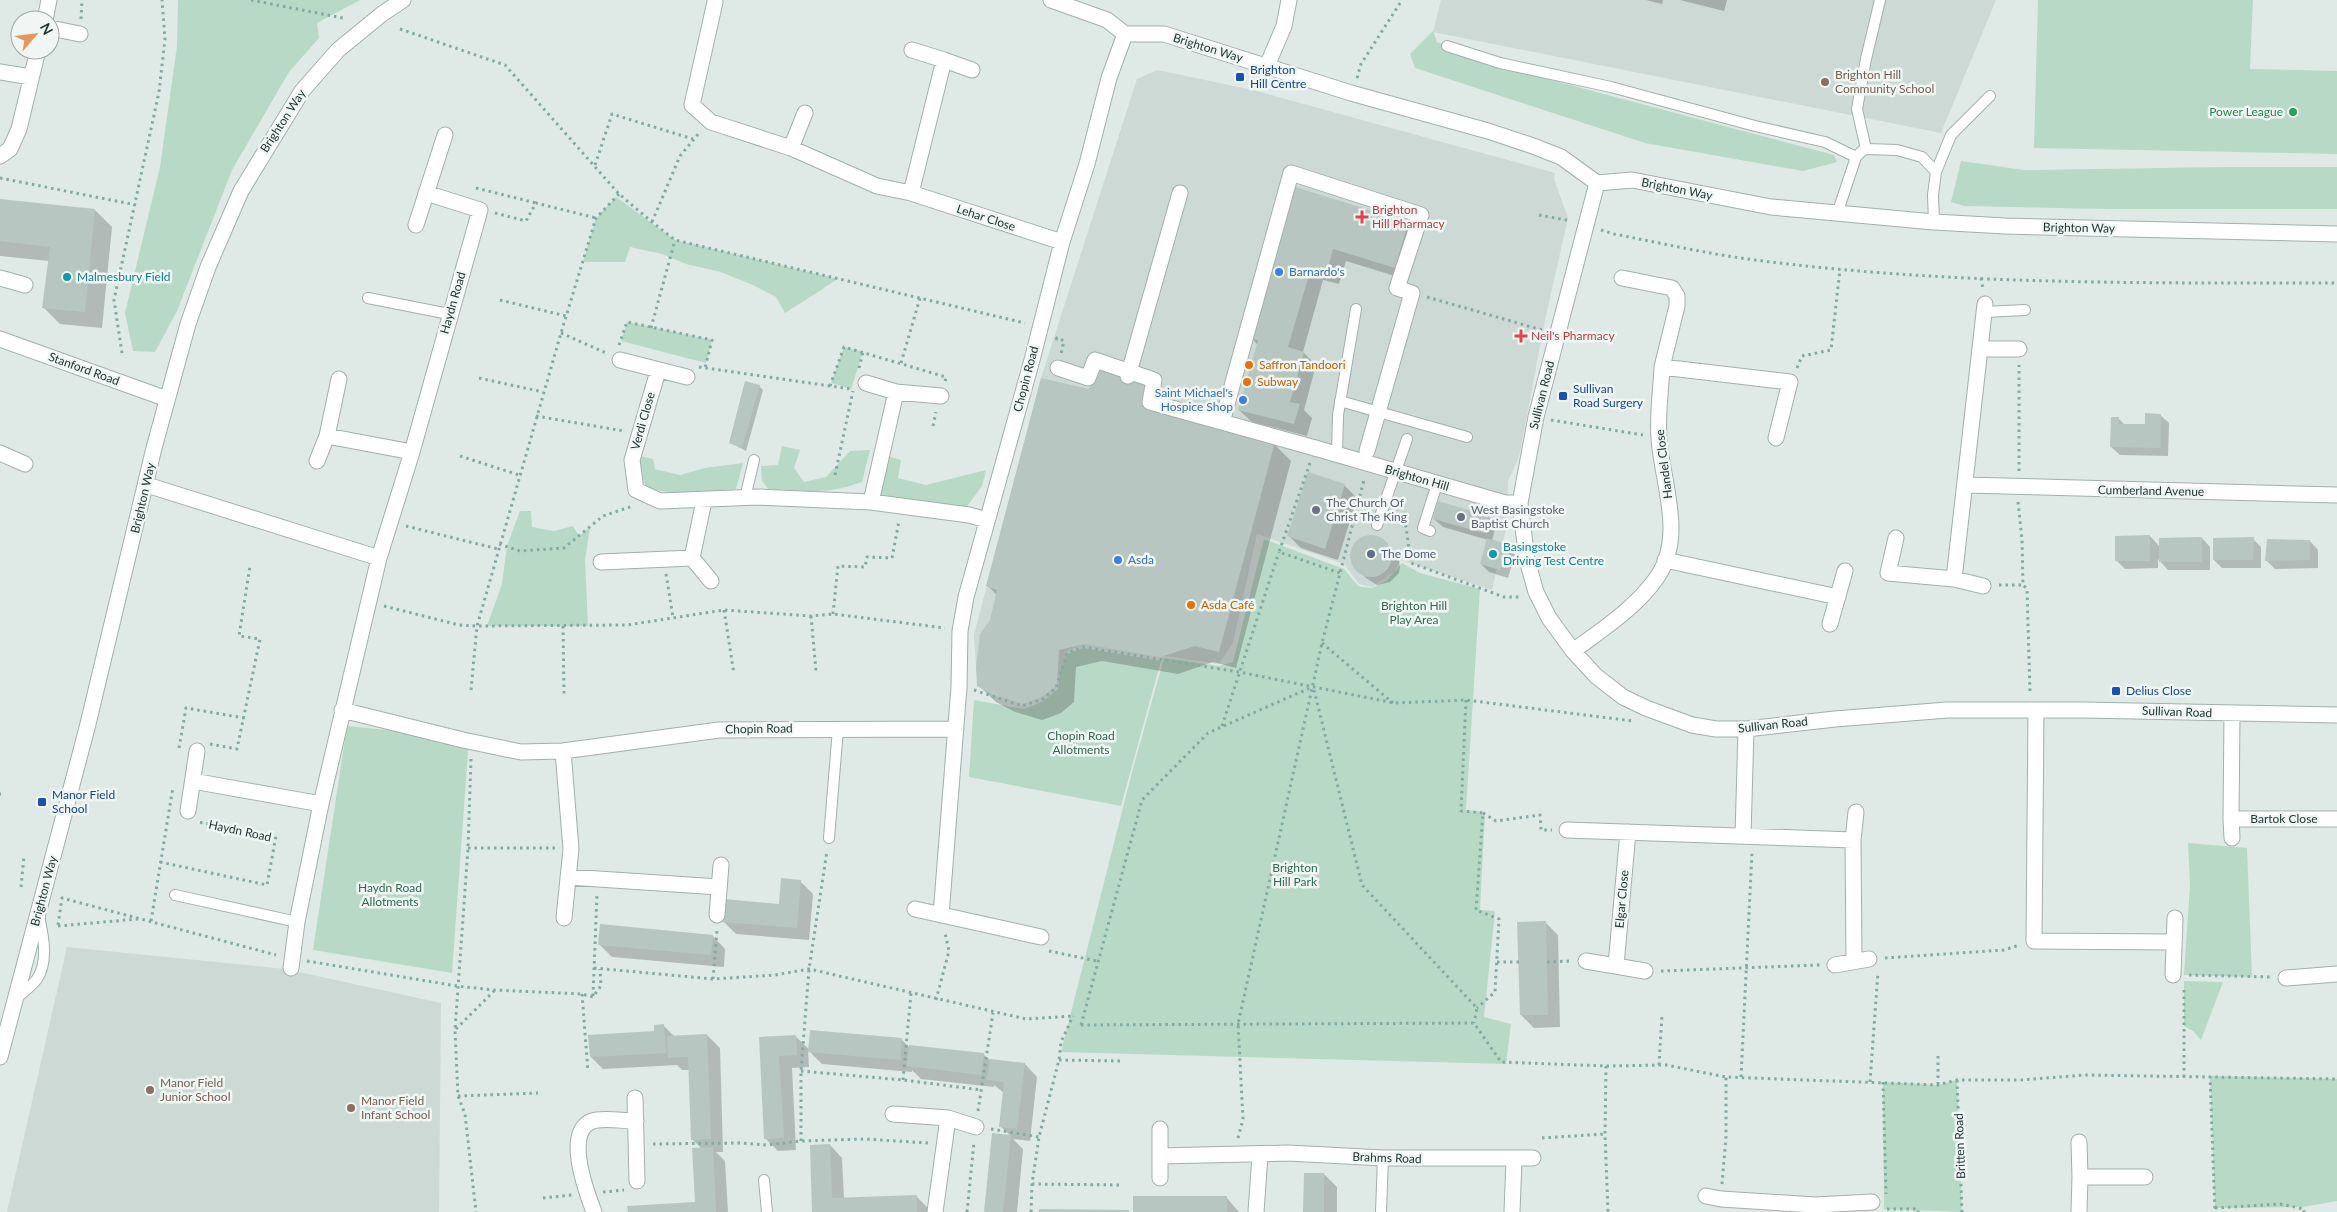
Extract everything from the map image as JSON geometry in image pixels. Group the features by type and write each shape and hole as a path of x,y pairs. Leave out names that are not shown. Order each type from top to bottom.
{"street":[{"name":"Brighton Way","path":"0,1058 89,719 167,399 188,324 208,267 241,191 260,156 302,91 338,50 382,14 403,0"},
{"path":"1051,0 1107,20 1125,34"},
{"path":"1267,66 1284,26 1289,0"},
{"name":"Lehar Close","path":"715,2 692,105 711,122 791,148 877,186 911,193 1062,242"},
{"path":"60,30 80,34"},
{"name":"Brighton Way","path":"1125,34 1164,34 1533,146 1561,157 1597,183 1632,180 1771,207 1934,222 2005,226 2337,234"},
{"name":"Chopin Road","path":"941,915 956,729 960,631 966,597 1062,242 1087,164 1109,78 1125,34"},
{"path":"912,50 972,70"},
{"path":"0,156 10,149 19,129 35,60"},
{"path":"911,193 944,60"},
{"path":"0,72 31,77"},
{"path":"791,148 805,114"},
{"path":"416,225 445,135"},
{"path":"1222,422 1291,173 1421,215 1397,288 1412,293 1367,451"},
{"name":"Sullivan Road","path":"1597,183 1536,417 1520,503 1527,560 1536,592 1549,618 1573,652 1596,676 1623,698 1692,725 1716,729 1746,730 1835,719 1947,710 2337,715"},
{"path":"426,193 480,210"},
{"path":"1058,368 1088,378 1095,360 1128,374 1180,193"},
{"name":"Haydn Road","path":"292,961 297,922 321,804 379,558 412,452 449,314 480,210"},
{"path":"0,278 25,285"},
{"name":"Handel Close","path":"1573,652 1631,606 1658,575 1665,560 1672,521 1658,437 1662,366 1678,306 1677,296 1672,288 1622,278"},
{"path":"1954,579 1985,308"},
{"name":"Stanford Road","path":"0,340 167,399"},
{"path":"1980,349 2019,349"},
{"path":"618,359 687,378"},
{"path":"1662,366 1790,382 1776,438"},
{"name":"Verdi Close","path":"658,371 632,460 636,490 660,501 704,501 745,498 870,502 969,515 987,520"},
{"name":"Brighton Hill","path":"1128,374 1154,380 1150,402 1504,503 1520,503"},
{"path":"317,461 327,436 340,379"},
{"path":"858,381 896,392 941,396"},
{"path":"870,502 896,392"},
{"path":"327,436 412,452"},
{"path":"0,453 25,464"},
{"path":"147,485 379,558"},
{"name":"Cumberland Avenue","path":"1965,485 2337,495"},
{"path":"692,558 704,501"},
{"path":"1896,538 1888,572 1954,579 1983,586"},
{"path":"601,562 692,558"},
{"path":"692,558 711,581"},
{"path":"1665,560 1838,597"},
{"path":"1830,624 1846,571"},
{"name":"Chopin Road","path":"342,710 521,752 563,751 719,730 956,729"},
{"path":"2036,710 2034,941 2174,942"},
{"path":"2232,714 2232,838"},
{"path":"1746,730 1748,836"},
{"path":"183,817 193,780 198,751"},
{"path":"563,751 571,849 564,918"},
{"path":"193,780 321,804"},
{"path":"1835,965 1867,959 1853,840 1856,812"},
{"name":"Bartok Close","path":"2231,819 2337,819"},
{"path":"1567,830 1853,840"},
{"name":"Elgar Close","path":"1616,965 1628,832"},
{"path":"717,915 721,865"},
{"path":"568,877 719,887"},
{"path":"915,910 1041,937"},
{"path":"2175,918 2174,942 2179,975"},
{"path":"1586,961 1645,971"},
{"path":"2286,978 2337,974"},
{"path":"635,1098 637,1182"},
{"path":"893,1114 948,1118 976,1127"},
{"path":"935,1212 948,1118"},
{"path":"594,1212 582,1173 577,1139 583,1128 596,1120 636,1121"},
{"path":"1160,1129 1160,1178"},
{"path":"2078,1142 2079,1212"},
{"name":"Brahms Road","path":"1160,1156 1288,1154 1383,1158 1514,1160 1533,1158"},
{"path":"1256,1212 1260,1155"},
{"path":"1512,1212 1514,1160"},
{"path":"2080,1177 2145,1177"},
{"path":"1706,1196 1815,1209 1881,1201"}],"lane":[{"path":"1866,149 1857,110 1866,59 1880,0"},
{"path":"1447,46 1500,63 1612,86 1755,126 1825,142 1856,156"},
{"path":"1934,222 1936,172 1951,135 1990,96"},
{"path":"1837,214 1856,156 1866,149 1897,150 1922,157 1936,172"},
{"path":"368,298 449,314"},
{"path":"1336,454 1340,401 1356,308"},
{"path":"1985,308 2026,310"},
{"path":"1340,401 1466,437"},
{"path":"1377,525 1407,439"},
{"path":"745,498 754,460"},
{"path":"1430,531 1423,528 1437,484"},
{"path":"829,838 838,729"},
{"path":"175,895 297,922"},
{"path":"1381,1212 1383,1158"},
{"path":"764,1180 767,1212"}],"path":[{"path":"122,353 114,300 159,92 164,38 162,0"},
{"path":"251,0 343,18"},
{"path":"1357,79 1361,64 1402,0"},
{"path":"400,29 505,65 619,194 675,240 1028,324"},
{"path":"595,166 612,114 693,139"},
{"path":"652,222 680,156 693,139 711,122"},
{"path":"0,178 136,205"},
{"path":"476,188 596,218"},
{"path":"471,690 476,626 543,392 596,218 619,194"},
{"path":"480,210 526,221 536,203"},
{"path":"1539,215 1570,221"},
{"path":"1601,230 1754,260 1840,268 2115,284 2337,283"},
{"path":"651,328 675,240"},
{"path":"1790,382 1802,356 1831,350 1840,268"},
{"path":"1412,293 1550,332"},
{"path":"901,363 920,298"},
{"path":"500,300 566,316"},
{"path":"561,333 618,359 627,322 712,340 704,368"},
{"path":"830,386 844,347 863,352 858,381 835,475"},
{"path":"2018,474 2019,349"},
{"path":"687,378 693,366 830,386 858,381"},
{"path":"479,378 543,392"},
{"path":"536,416 639,434"},
{"path":"1548,420 1658,437"},
{"path":"1221,727 1315,448"},
{"path":"460,456 519,475"},
{"path":"1238,1139 1243,1119 1238,1024 1314,687 1322,643 1366,474"},
{"path":"1402,498 1411,563 1504,597 1526,597"},
{"path":"499,544 520,551 564,548 603,516 638,504 660,501"},
{"path":"2018,501 2022,540 2023,585 2027,589 2030,692"},
{"path":"833,614 838,566 865,566 867,557 892,558 902,506"},
{"path":"406,526 498,549"},
{"path":"1279,552 1340,573"},
{"path":"664,558 673,617"},
{"path":"237,749 260,640 238,636 250,566"},
{"path":"1983,586 2023,585"},
{"path":"379,605 459,625 476,626 627,626 724,610 812,616 833,614 948,629"},
{"path":"724,610 734,674"},
{"path":"812,616 816,671"},
{"path":"563,626 564,695"},
{"path":"1322,643 1394,703"},
{"path":"969,688 1022,706 1043,699 1056,688 1067,653 1083,647 1239,672 1394,703 1466,700 1640,722"},
{"path":"1081,1025 1142,800 1208,733 1314,687"},
{"path":"1314,687 1362,885 1477,1008"},
{"path":"1466,700 1461,811 1483,813 1496,821 1540,815 1541,830 1567,830"},
{"path":"178,758 186,708 244,718"},
{"path":"472,753 468,848 455,1030 458,1096 465,1114 476,1212"},
{"path":"151,921 174,778"},
{"path":"1483,813 1476,910 1499,919 1495,992 1477,1008 1474,1023 1501,1062 1606,1066 1659,1065 1726,1077 1938,1085 1958,1080 2019,1080 2084,1074 2337,1079"},
{"name":"Haydn Road","path":"160,862 267,885 276,836 183,817 168,817"},
{"path":"1741,1077 1746,968 1748,836"},
{"path":"801,1141 801,1071 809,969 829,838"},
{"path":"468,848 571,849"},
{"path":"21,887 24,856"},
{"path":"593,997 598,880"},
{"path":"55,933 62,898 292,961 457,986 494,990 582,994 593,997"},
{"path":"713,979 717,915"},
{"path":"58,925 142,919"},
{"path":"1041,937 1037,949 1097,961"},
{"path":"1870,1082 1867,959 2004,950 2034,941"},
{"path":"936,1000 949,952"},
{"path":"1547,962 1586,961"},
{"path":"1497,962 1519,962"},
{"path":"1645,971 1835,965"},
{"path":"594,968 713,979 775,975 809,969 936,1000 1026,1019 1073,1016"},
{"path":"593,997 601,986 600,969"},
{"path":"2184,1077 2179,975 2286,978"},
{"path":"455,1030 494,990"},
{"path":"902,1080 911,993"},
{"path":"582,994 588,1072"},
{"path":"967,1212 976,1127 993,1013"},
{"path":"1659,1065 1662,1015"},
{"path":"1073,1016 1081,1025 1474,1023"},
{"path":"1031,1212 1032,1184 1039,1137 1059,1060 1061,1042 1073,1016"},
{"path":"1938,1056 1938,1085"},
{"path":"1059,1060 1121,1061"},
{"path":"1606,1066 1605,1134 1608,1212"},
{"path":"801,1071 902,1080 982,1090"},
{"path":"2210,1076 2216,1210 2280,1204 2304,1209 2304,1212"},
{"path":"1721,1199 1726,1137 1726,1077"},
{"name":"Britten Road","path":"1958,1080 1962,1212"},
{"path":"1884,1082 1881,1201 1884,1210 1918,1209 1918,1212"},
{"path":"458,1096 538,1092"},
{"path":"976,1127 1039,1137"},
{"path":"1542,1138 1605,1134"},
{"path":"637,1144 739,1143 767,1146 801,1141 865,1138 943,1144"},
{"path":"1032,1184 1122,1185"}],"shaded area":[{"name":"Brighton Hill Community School","path":"1441,0 1996,0 1941,133 1433,32"},
{"name":"Brighton Hill Centre","path":"1157,70 1253,90 1555,173 1554,179 1568,218 1545,320 1519,457 1508,481 1507,525 1492,590 1401,560 1394,572 1372,587 1359,584 1344,564 1257,534 1233,643 1219,664 1085,644 1068,650 1057,685 1045,696 1024,704 976,667 974,635 1041,378 1137,79"},
{"path":"67,947 285,969 441,1003 439,1212 7,1212"}],"green space":[{"path":"178,0 360,0 317,23 319,38 289,72 232,170 177,311 155,352 133,351 125,313 160,167 177,46"},
{"path":"2038,0 2253,0 2250,69 2337,71 2337,154 2034,148"},
{"path":"1433,31 1437,42 1555,81 1834,155 1837,162 1803,171 1645,143 1415,68 1410,54"},
{"path":"1961,161 2024,170 2337,167 2337,209 2109,209 1964,206 1951,202"},
{"path":"616,197 675,240 838,279 785,313 776,297 753,285 721,272 686,264 662,254 630,247 625,262 583,262 596,218"},
{"path":"627,322 712,340 706,363 621,341"},
{"path":"844,347 863,352 851,389 831,383"},
{"path":"782,446 800,450 794,468 804,482 826,477 850,451 870,450 862,482 829,490 770,491 762,481 761,466 778,465"},
{"path":"640,456 653,459 655,469 680,475 705,468 743,463 736,489 676,494 646,488 639,466"},
{"path":"887,456 901,460 898,478 926,485 986,470 982,486 965,509 872,497"},
{"path":"520,511 531,511 532,527 554,531 573,526 579,536 590,527 585,560 588,626 487,626 502,584 507,546"},
{"name":"Brighton Hill Park","path":"1264,539 1344,569 1358,586 1362,587 1372,588 1387,580 1402,563 1420,573 1480,589 1466,810 1485,812 1480,910 1495,911 1484,1017 1511,1024 1506,1064 1061,1052 1132,772 1164,658 1219,666 1233,662"},
{"name":"Chopin Road Allotments","path":"1083,648 1161,661 1121,806 969,777 974,700 1024,709 1044,701 1058,689 1061,668 1067,654"},
{"name":"Haydn Road Allotments","path":"347,726 469,738 452,973 313,950"},
{"path":"2188,843 2247,848 2252,977 2184,975 2190,885"},
{"path":"2184,981 2223,982 2201,1040 2193,1031 2184,1026"},
{"path":"2210,1076 2337,1079 2337,1201 2302,1207 2215,1208"},
{"path":"1957,1080 1962,1212 1884,1209 1883,1082 1938,1085"}],"building":[{"path":"1292,186 1408,222 1395,268 1333,249 1327,272 1311,268 1288,347 1304,352 1290,402 1300,404 1294,424 1238,410 1258,340 1249,338"},
{"name":"Malmesbury Field","path":"0,199 95,209 85,312 42,308 50,247 0,241"},
{"name":"Asda","path":"1100,366 1148,382 1142,406 1275,442 1219,652 1195,646 1160,657 1085,644 1059,650 1057,685 1044,696 1024,704 996,696 977,686 976,667 980,634 990,620 997,590 986,586 1041,378 1089,389"},
{"path":"745,381 760,385 742,448 729,443"},
{"path":"2145,413 2161,414 2161,448 2110,447 2111,417 2119,417 2119,424 2145,424"},
{"name":"The Church Of Christ The King","path":"1308,472 1345,484 1325,549 1287,536"},
{"name":"West Basingstoke Baptist Church","path":"1438,501 1489,516 1484,533 1433,519"},
{"name":"The Dome","path":"1375,535 1383,538 1389,544 1392,556 1389,568 1383,574 1367,577 1359,574 1353,568 1350,552 1353,544 1359,538"},
{"path":"2150,535 2150,561 2115,561 2115,536"},
{"path":"2202,537 2202,562 2159,562 2159,538"},
{"path":"2254,537 2253,560 2213,560 2213,538"},
{"name":"Basingstoke Driving Test Centre","path":"1487,538 1507,544 1500,570 1480,564"},
{"path":"2267,539 2310,540 2310,560 2265,561"},
{"path":"781,878 801,880 797,928 722,922 724,899 779,904"},
{"path":"1546,921 1548,1015 1520,1015 1517,922"},
{"path":"600,924 713,935 711,955 598,945"},
{"path":"664,1024 666,1053 590,1057 588,1035 654,1031 654,1025"},
{"path":"810,1030 902,1038 900,1060 808,1052"},
{"path":"707,1034 711,1139 691,1140 688,1057 668,1058 667,1036"},
{"path":"796,1035 797,1055 779,1056 784,1138 764,1139 759,1037"},
{"path":"909,1045 984,1053 981,1075 907,1066"},
{"path":"990,1059 1025,1063 1017,1129 999,1127 1004,1082 987,1080"},
{"path":"992,1133 1011,1135 1003,1212 984,1212"},
{"path":"830,1144 832,1198 917,1195 917,1212 812,1212 810,1145"},
{"path":"713,1147 716,1212 628,1212 627,1206 695,1202 692,1148"},
{"path":"1304,1173 1324,1173 1324,1212 1303,1212"},
{"path":"1133,1196 1227,1196 1227,1212 1133,1212"},
{"path":"1039,1209 1129,1210 1129,1212 1039,1212"}],"place":[{"name":"Brighton Hill Centre","path":"1240,77"},
{"name":"Brighton Hill Community School","path":"1825,82"},
{"name":"Power League","path":"2293,112"},
{"name":"Brighton Hill Pharmacy","path":"1362,217"},
{"name":"Barnardo's","path":"1279,272"},
{"name":"Malmesbury Field","path":"67,277"},
{"name":"Neil's Pharmacy","path":"1521,336"},
{"name":"Saffron Tandoori","path":"1249,365"},
{"name":"Subway","path":"1247,382"},
{"name":"Sullivan Road Surgery","path":"1563,396"},
{"name":"Saint Michael's Hospice Shop","path":"1243,400"},
{"name":"The Church Of Christ The King","path":"1316,510"},
{"name":"West Basingstoke Baptist Church","path":"1461,517"},
{"name":"The Dome","path":"1371,554"},
{"name":"Basingstoke Driving Test Centre","path":"1493,554"},
{"name":"Asda","path":"1118,560"},
{"name":"Asda Café","path":"1191,605"},
{"name":"Delius Close","path":"2116,691"},
{"name":"Manor Field School","path":"42,802"},
{"name":"Manor Field Junior School","path":"150,1090"},
{"name":"Manor Field Infant School","path":"351,1108"}],"park label":[{"name":"Brighton Hill Play Area","path":"1414,613"}]}
